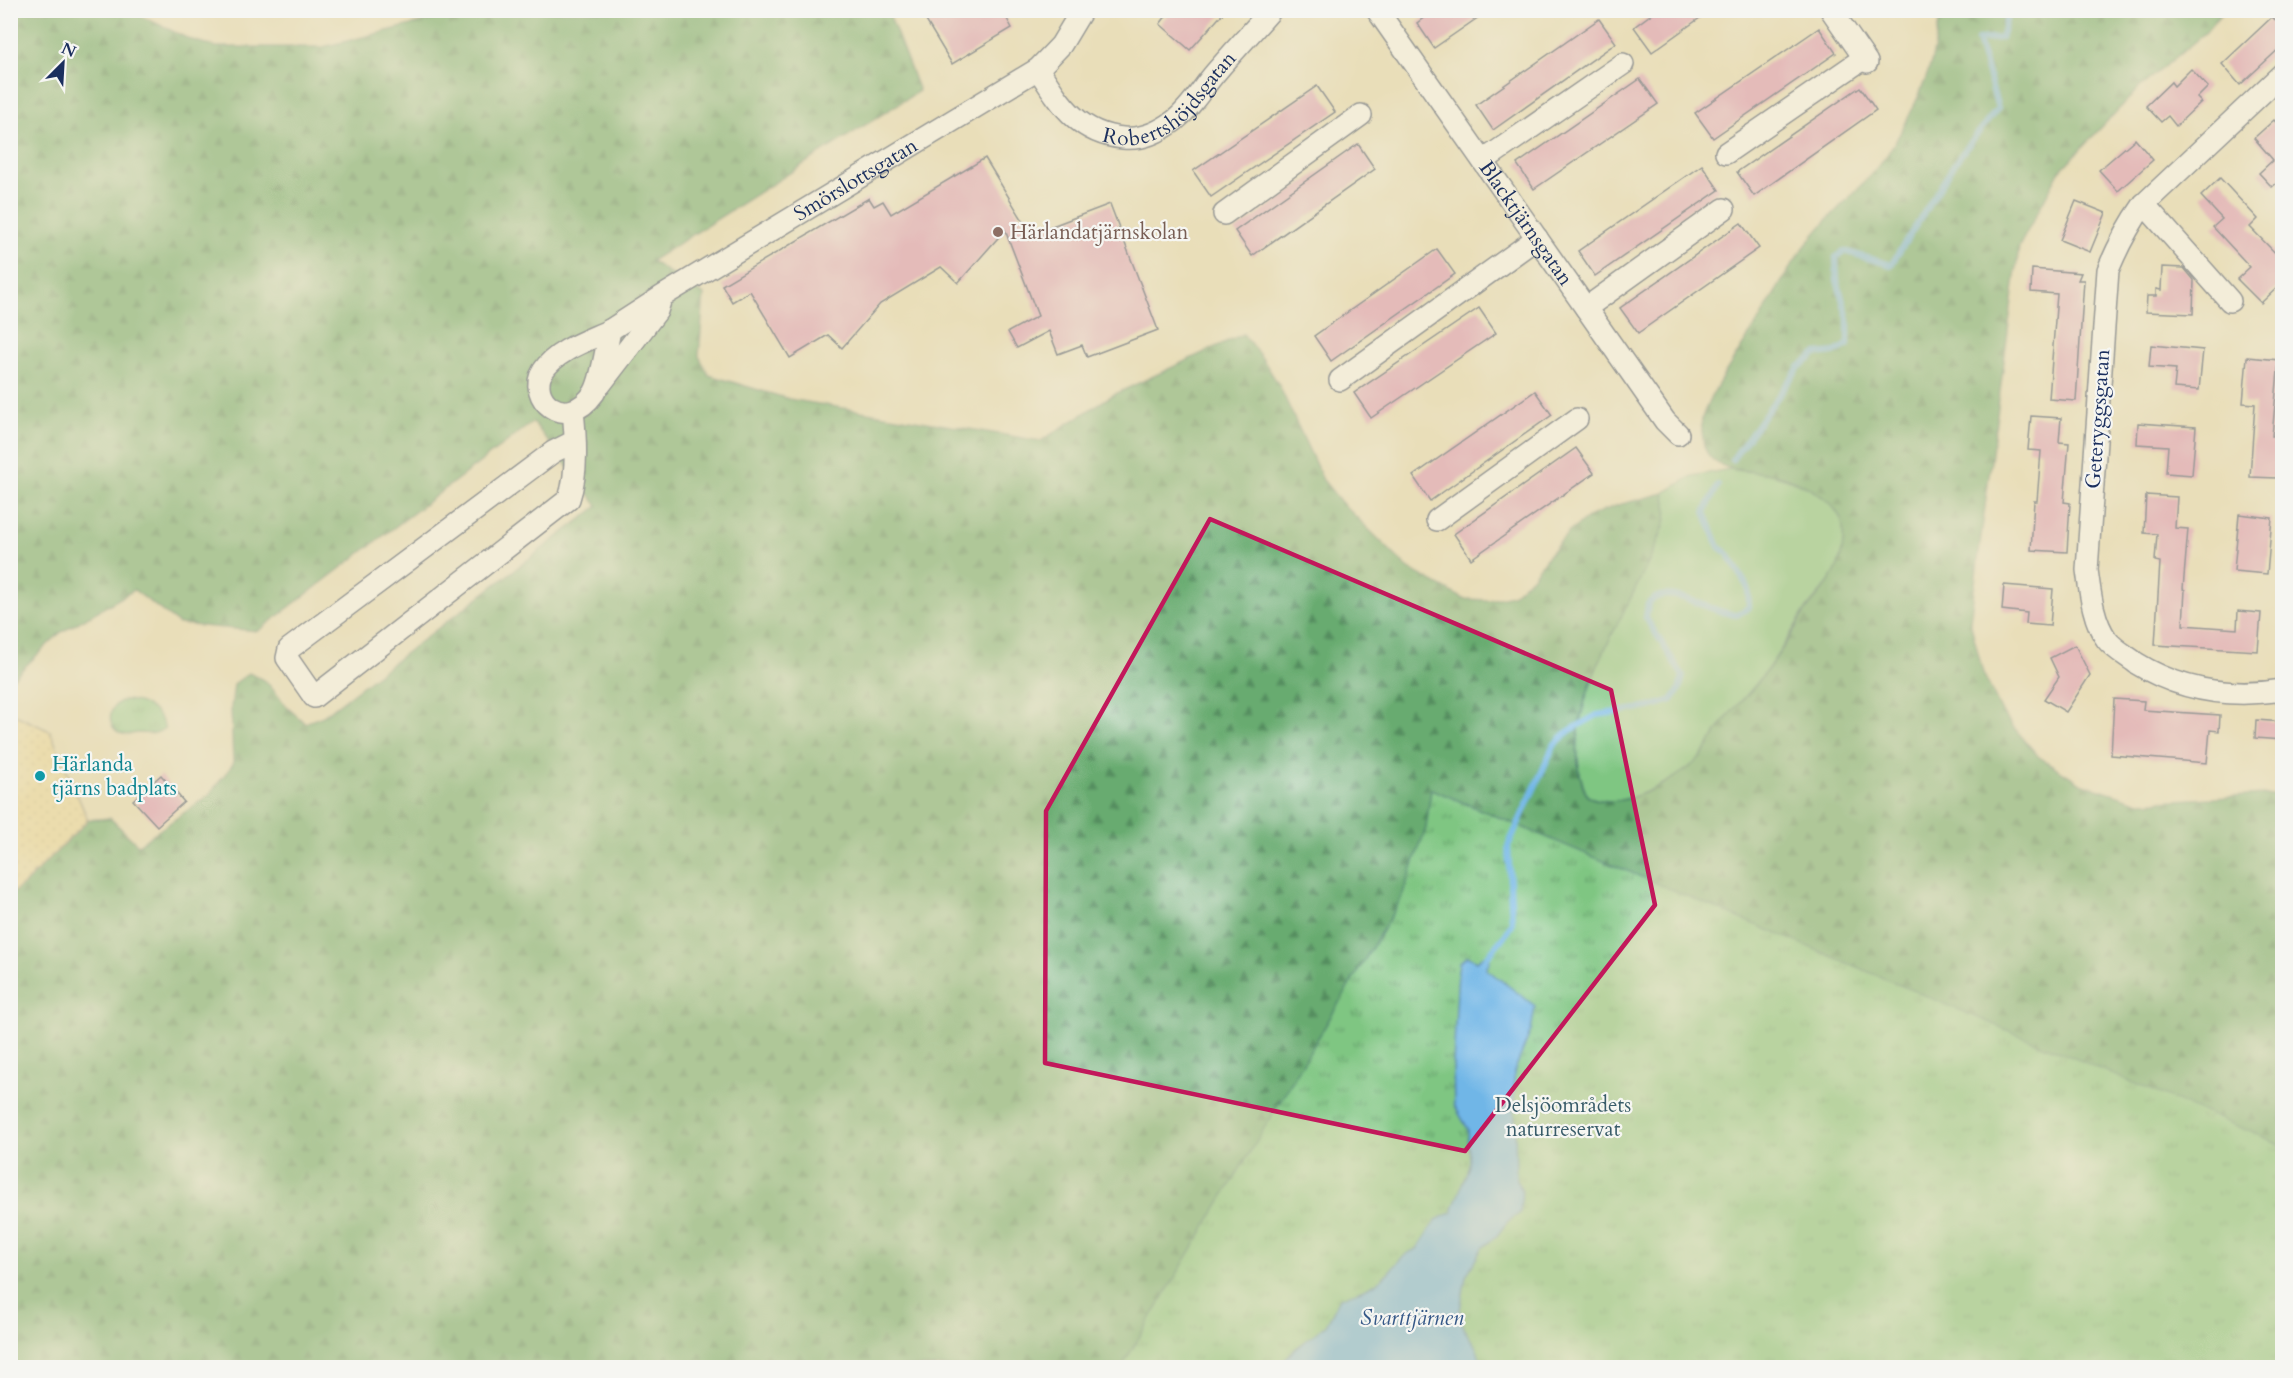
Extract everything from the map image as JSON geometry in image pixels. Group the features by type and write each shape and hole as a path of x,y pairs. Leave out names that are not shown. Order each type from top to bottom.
{"street":[{"name":"Smörslottsgatan","path":"573,411 560,412 548,406 540,390 542,374 555,358 610,330 1038,69 1061,45 1082,10"},
{"name":"Robertshöjdsgatan","path":"1038,69 1060,102 1082,124 1096,133 1110,137 1146,136 1175,120 1271,10"},
{"path":"1726,153 1866,60 1831,10"},
{"name":"Blacktjärnsgatan","path":"1387,14 1483,162 1665,421 1678,434"},
{"path":"1483,162 1623,64"},
{"name":"Geteryggsgatan","path":"2283,74 2144,204 2132,220 2108,270 2087,570 2090,594 2098,623 2107,640 2125,655 2165,678 2192,688 2223,693 2259,694 2283,690"},
{"path":"1224,214 1361,115"},
{"path":"2144,204 2230,301"},
{"path":"1586,308 1724,209"},
{"path":"1340,380 1537,238"},
{"path":"575,441 553,452 289,649 287,658 314,697 569,499 574,485 575,441 573,411 582,406 596,390 657,311 661,297"},
{"path":"596,390 610,330"},
{"path":"1437,520 1577,419"}],"highlighted area":[{"path":"1210,519 1611,690 1655,905 1465,1151 1045,1063 1046,811"}],"green space":[{"path":"19,11 131,11 189,39 216,47 323,47 467,11 888,11 919,91 651,261 704,295 699,356 709,375 789,399 1041,441 1111,396 1243,334 1279,385 1323,480 1341,502 1409,569 1464,599 1489,600 1512,595 1532,577 1569,532 1590,516 1618,505 1664,493 1667,508 1663,528 1596,670 1585,702 1578,734 1578,765 1587,796 1612,801 1652,790 1687,769 1698,759 1724,721 1754,687 1776,657 1838,565 1843,534 1842,522 1835,509 1820,495 1792,480 1773,474 1720,465 1706,451 1702,434 1702,418 1718,384 1801,251 1871,175 1893,146 1929,69 1941,11 2223,11 2206,32 2138,89 2059,172 2019,247 1970,621 1983,673 2004,716 2039,757 2081,783 2140,802 2282,794 2282,1367 11,1367 11,894 23,885 88,820 110,818 138,845 209,795 233,764 231,708 234,684 249,673 266,681 288,708 305,723 323,716 598,506 533,422 258,631 179,624 134,590 60,633 11,680 10,30"},
{"path":"1730,469 1784,478 1803,485 1830,503 1841,519 1844,535 1839,564 1828,583 1804,612 1769,667 1725,720 1695,763 1663,784 1636,796 1610,802 1596,801 1587,796 1578,766 1578,736 1584,705 1594,674 1661,534 1667,510 1664,493 1692,476"},
{"path":"125,700 138,702 155,711 165,728 158,732 127,735 117,731 110,717 115,706"},
{"name":"Delsjöområdets naturreservat","path":"1431,789 2282,1145 2282,1367 1121,1368 1401,899 1426,828"}],"sand":[{"name":"Härlanda tjärns badplats","path":"11,713 50,731 88,820 23,885 11,894"}],"water":[{"name":"Svarttjärnen","path":"1467,956 1477,961 1483,956 1490,960 1486,969 1535,1006 1531,1030 1514,1072 1516,1180 1522,1190 1520,1213 1507,1222 1496,1237 1482,1248 1466,1276 1460,1310 1463,1328 1476,1347 1483,1367 1277,1367 1295,1349 1326,1325 1340,1298 1376,1283 1400,1260 1417,1249 1436,1220 1452,1212 1469,1166 1468,1129 1454,1105 1453,1066 1459,963"}],"building":[{"path":"939,10 1002,10 1012,28 952,64 925,19"},
{"path":"1171,10 1226,10 1190,50 1160,24"},
{"path":"1434,10 1489,10 1434,48 1417,23"},
{"path":"1657,10 1711,10 1652,52 1634,27"},
{"path":"2272,17 2283,27 2283,45 2240,85 2222,64"},
{"path":"1599,19 1616,43 1493,130 1476,105"},
{"path":"1819,28 1836,53 1713,138 1695,113"},
{"path":"2191,69 2208,87 2197,98 2201,102 2176,126 2168,116 2161,122 2146,106 2171,82 2174,86"},
{"path":"1640,79 1658,104 1534,189 1517,164"},
{"path":"1317,86 1335,112 1211,197 1193,171"},
{"path":"1860,87 1876,110 1754,196 1737,172"},
{"path":"2274,120 2283,130 2283,178 2272,187 2259,173 2273,160 2254,138"},
{"path":"2135,139 2153,160 2118,191 2099,170"},
{"path":"1358,144 1375,169 1252,256 1235,231"},
{"path":"985,158 1031,234 1110,204 1158,330 1087,357 1082,345 1058,354 1049,331 1017,348 1008,332 1038,316 1005,230 958,283 941,267 880,304 842,348 828,335 790,358 750,291 732,302 722,285 869,198 874,206 883,201 891,214"},
{"path":"1702,165 1719,190 1595,276 1578,251"},
{"path":"2220,178 2258,219 2250,227 2283,261 2283,282 2261,303 2237,279 2250,267 2213,227 2222,219 2201,196"},
{"path":"2076,201 2106,213 2090,252 2060,240"},
{"path":"1741,223 1759,248 1638,333 1620,308"},
{"path":"1437,249 1455,274 1331,361 1314,336"},
{"path":"2162,267 2184,268 2194,280 2193,314 2146,312 2147,296 2156,296 2156,289 2161,290"},
{"path":"2032,269 2081,273 2078,280 2084,280 2076,401 2049,399 2057,294 2031,292"},
{"path":"1479,308 1496,333 1371,418 1354,393"},
{"path":"2151,345 2203,350 2199,390 2174,388 2176,369 2149,367"},
{"path":"2247,357 2279,360 2272,436 2280,436 2277,478 2250,477 2255,404 2243,403"},
{"path":"1535,391 1552,415 1430,501 1413,476"},
{"path":"2031,416 2061,418 2059,442 2069,443 2064,502 2070,503 2067,552 2031,550 2034,501 2037,501 2041,451 2028,450"},
{"path":"2138,423 2196,427 2192,475 2166,473 2168,446 2137,444"},
{"path":"1576,448 1594,473 1471,559 1454,534"},
{"path":"2146,495 2177,497 2175,528 2188,529 2183,589 2185,590 2183,625 2237,629 2238,611 2261,613 2258,651 2155,645 2160,562 2155,561 2157,534 2144,533"},
{"path":"2239,514 2272,518 2267,574 2234,571"},
{"path":"2004,585 2053,589 2050,626 2026,624 2027,613 2002,610"},
{"path":"2075,645 2090,675 2066,712 2044,699 2059,677 2050,658"},
{"path":"2114,699 2144,701 2143,710 2220,715 2219,731 2210,730 2207,763 2111,755"},
{"path":"2256,720 2283,722 2283,740 2255,738"},
{"path":"161,775 184,802 157,826 133,800"}],"waterway":[{"path":"1732,460 1799,367 1816,354 1835,352 1848,345 1848,319 1837,280 1836,257 1844,251 1891,265 1959,157 1998,108 1978,40 2001,38 2009,10"},
{"path":"1486,958 1506,934 1512,922 1508,846 1554,745 1569,731 1597,715 1650,707 1672,700 1679,690 1683,676 1646,618 1648,604 1658,597 1669,595 1737,615 1749,607 1748,588 1728,554 1719,547 1705,512 1718,485"}],"place":[{"name":"Härlandatjärnskolan","path":"998,232"},
{"name":"Härlanda tjärns badplats","path":"40,776"}]}
